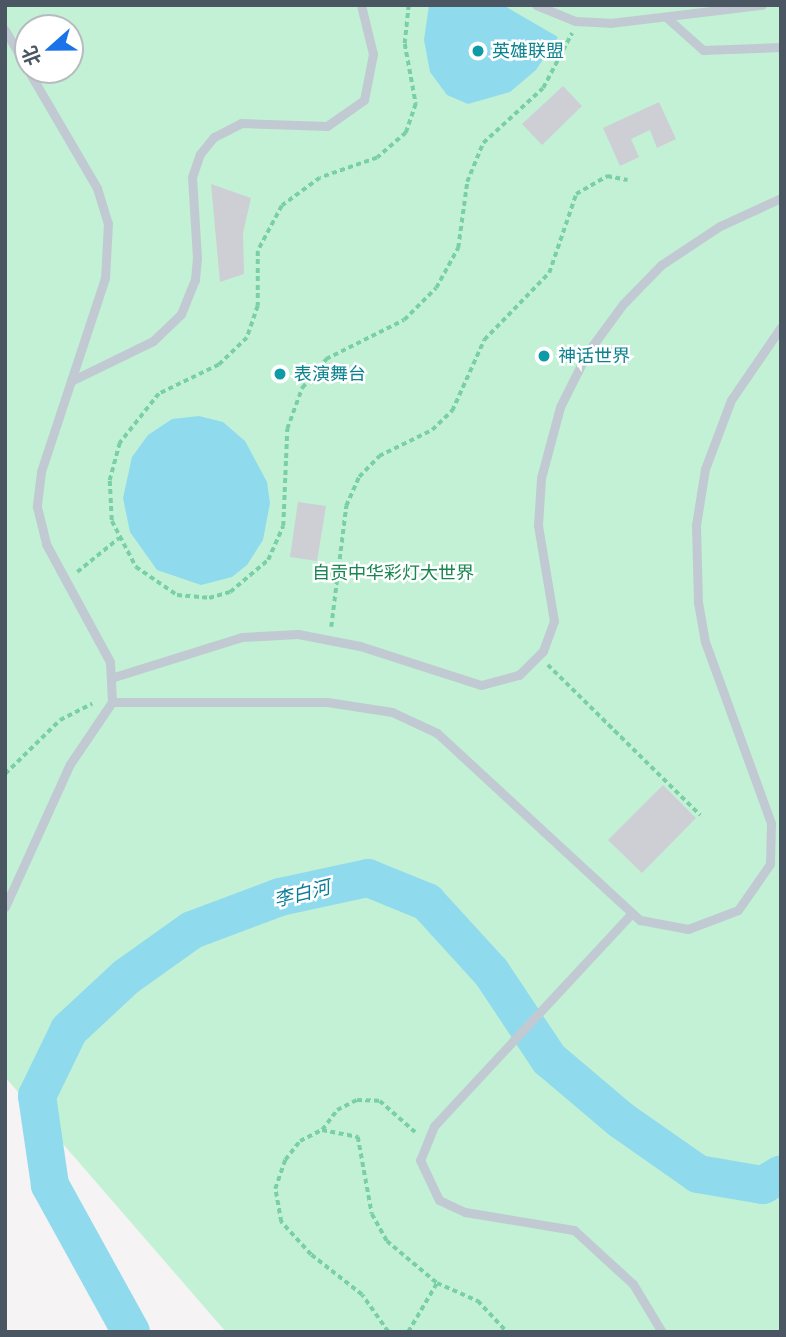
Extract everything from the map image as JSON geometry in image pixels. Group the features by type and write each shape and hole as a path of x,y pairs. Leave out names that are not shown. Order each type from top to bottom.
{"lane":[{"path":"71,381 153,341 181,314 196,269 192,177 200,154 214,138 241,123 327,126 364,100 374,71 361,5"},
{"path":"536,5 575,20 610,23 762,5"},
{"path":"666,17 703,50 781,47"},
{"path":"5,30 14,46"},
{"path":"5,907 69,764 111,702 114,677 46,544 37,507 41,472 106,278 108,223 97,188 36,84"},
{"path":"114,677 242,637 327,638 481,685 519,675 539,656 554,621 538,525 541,478 552,428 578,371 623,304 662,265 720,226 781,198"},
{"path":"111,702 327,702 413,720 475,762 631,914 673,929 706,926 744,904 770,864 771,823 705,642 695,563 700,495 717,433 750,368 781,327"},
{"path":"631,914 469,1087 424,1141 420,1160 439,1200 465,1212 574,1230 633,1284 662,1332"}],"path":[{"path":"409,5 405,44 416,104 406,133 377,158 305,187 273,217 258,251 258,306 247,338 219,365 159,394 121,443 110,481 119,538 145,576 177,595 220,595 258,572 283,526 287,429 302,388 326,359 404,320 436,288 458,248 472,164 496,127 543,88 565,52 575,20"},
{"path":"327,638 340,592 346,506 359,477 379,456 432,430 452,411 484,340 549,273 576,194 607,176 628,180"},
{"path":"67,581 119,538"},
{"path":"539,656 700,815"},
{"path":"5,774 60,720 84,706 111,702"},
{"path":"388,1332 362,1295 311,1255 281,1222 275,1189 285,1160 300,1141 322,1130 337,1110 357,1100 380,1101 424,1141"},
{"path":"322,1130 358,1138 372,1214 387,1241 437,1283 478,1301 507,1332"},
{"path":"408,1332 437,1283"}],"green space":[{"name":"自贡中华彩灯大世界","path":"5,5 781,5 781,1332 226,1332 5,1077"}],"water":[{"path":"429,5 503,5 558,37 536,70 510,92 468,104 447,95 430,72 424,40"},
{"path":"199,416 223,422 245,441 267,482 270,503 263,540 247,565 232,577 201,585 157,570 130,532 123,498 132,457 148,435 172,419"}],"building":[{"path":"563,86 582,106 542,145 522,124"},
{"path":"659,102 676,139 657,148 650,130 631,139 639,157 620,166 603,128"},
{"path":"211,184 251,198 243,233 244,274 220,282"},
{"path":"298,502 326,506 317,561 290,557"},
{"path":"663,785 696,818 642,873 608,840"}],"waterway":[{"name":"李白河","path":"131,1332 50,1185 37,1096 69,1030 126,977 192,930 280,897 368,878 427,902 491,972 549,1059 621,1120 698,1174 763,1185 781,1174"}],"place":[{"name":"英雄联盟","path":"478,51"},
{"name":"神话世界","path":"544,356"},
{"name":"表演舞台","path":"280,374"}]}
